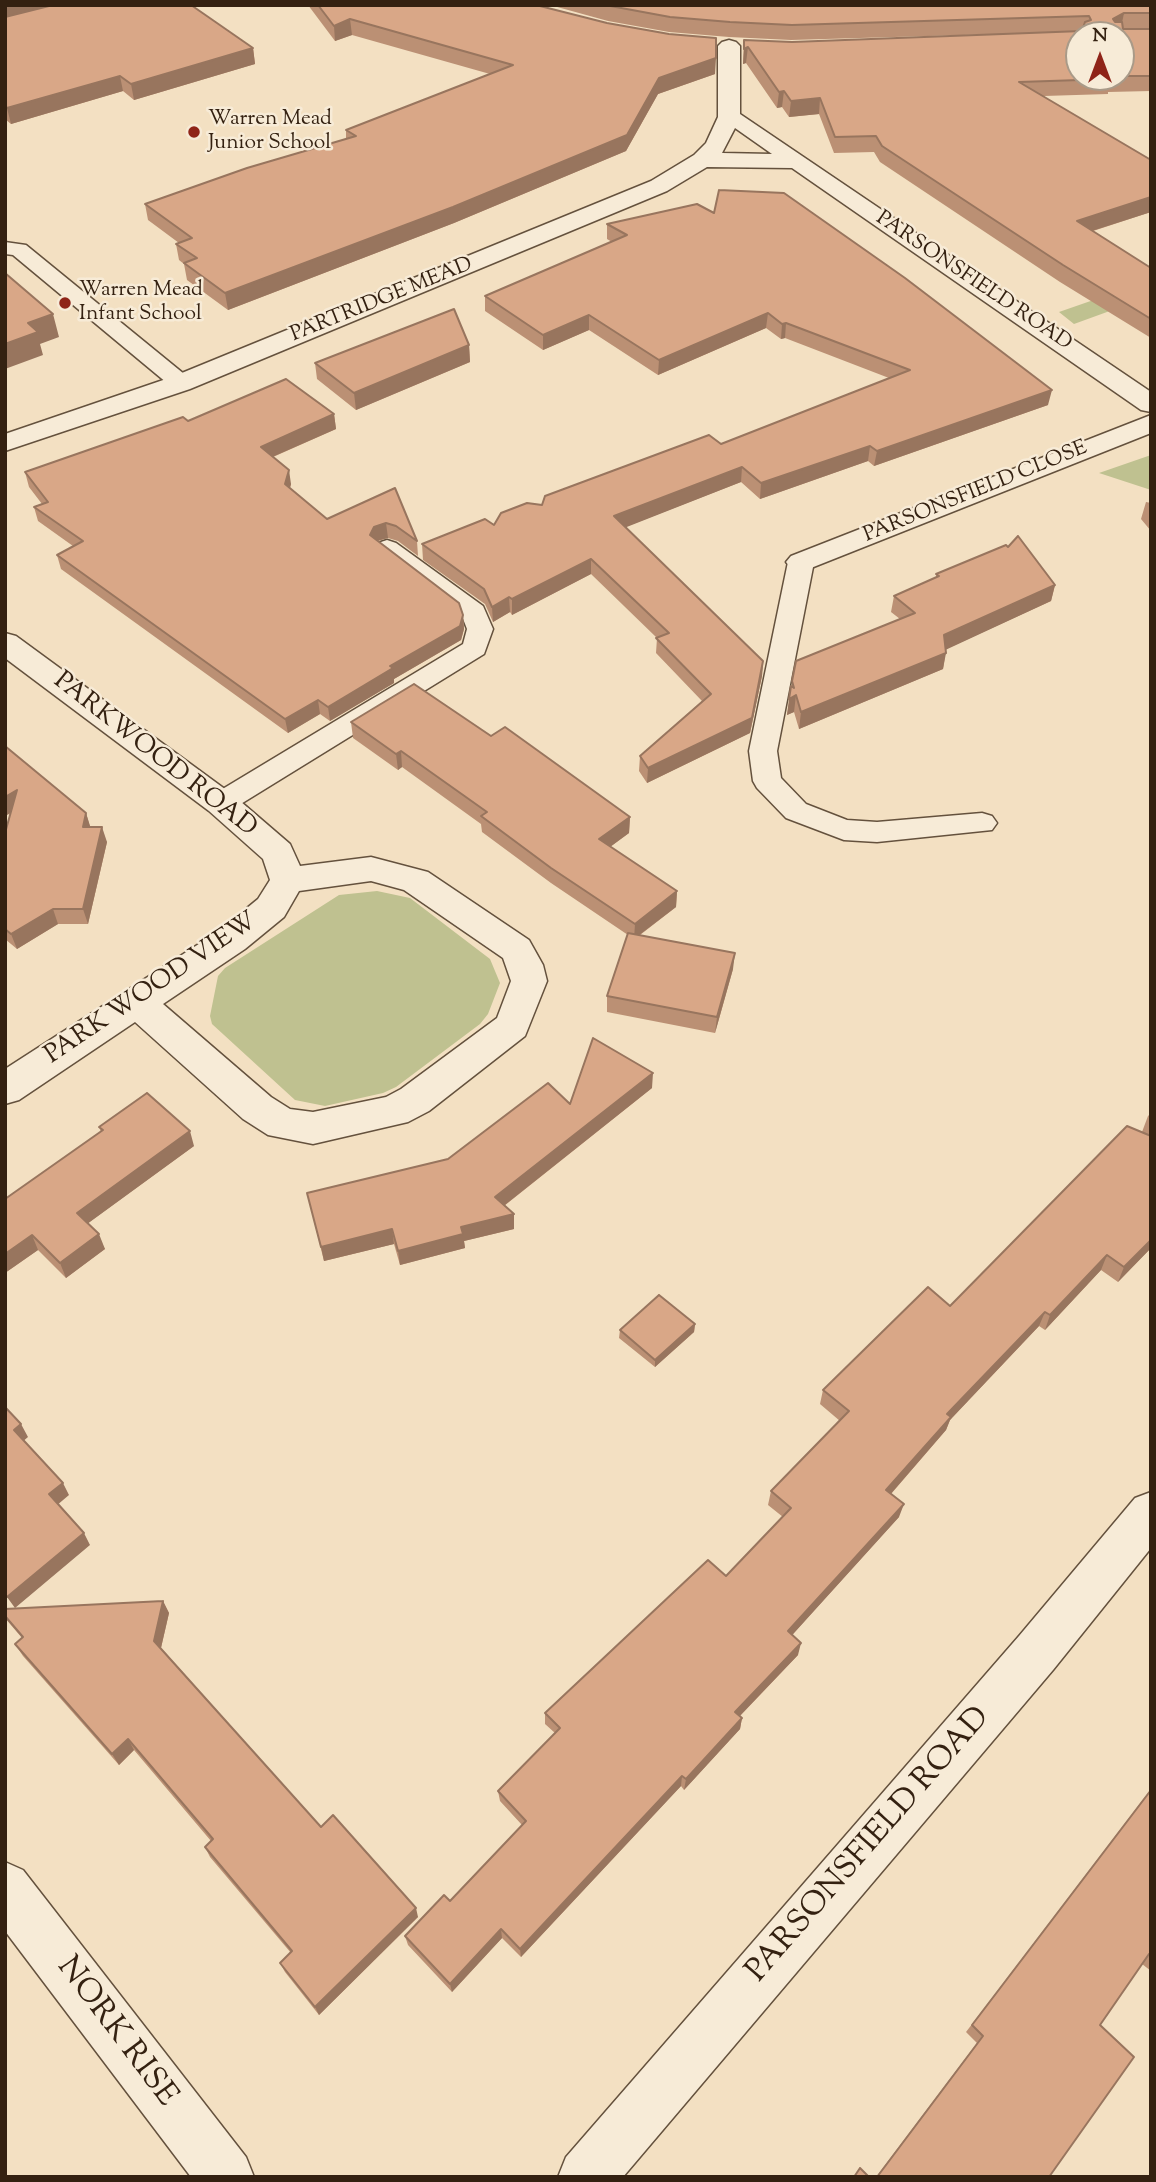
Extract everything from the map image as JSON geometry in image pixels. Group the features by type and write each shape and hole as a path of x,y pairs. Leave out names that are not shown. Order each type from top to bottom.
{"street":[{"path":"729,117 717,45 754,47"},
{"name":"PARTRIDGE MEAD","path":"5,443 181,383 659,186 702,160 716,146 729,117"},
{"name":"PARSONSFIELD ROAD","path":"729,117 741,122 1151,404"},
{"path":"702,160 794,161"},
{"name":"PARSONSFIELD CLOSE","path":"801,562 1151,424"},
{"name":"PARKWOOD ROAD","path":"5,643 221,803 278,853 288,880"},
{"path":"137,1002 257,1108 282,1124 313,1128 394,1111 415,1100 512,1027 529,981 525,965 516,949 416,881 371,869 288,880"},
{"name":"PARK WOOD VIEW","path":"5,1088 232,940 271,908 288,880"},
{"name":"PARSONSFIELD ROAD","path":"586,2177 1036,1653 1151,1513"},
{"name":"NORK RISE","path":"5,1888 226,2177"}],"lane":[{"path":"5,248 19,249 181,383"},
{"path":"221,803 475,648 480,629 474,612 387,548"},
{"path":"801,562 763,751 767,781 796,811 844,830 877,832 982,823"}],"green space":[{"path":"1151,280 1151,296 1074,324 1059,312"},
{"path":"1151,455 1151,490 1099,473"},
{"path":"377,891 410,898 490,959 500,983 488,1014 480,1024 396,1087 383,1093 325,1106 295,1100 212,1024 210,1016 218,976 225,968 339,895"}],"building":[{"path":"53,5 191,5 253,48 131,84 120,76 7,108 5,17"},
{"path":"318,5 536,5 607,23 669,34 716,38 716,58 659,78 627,135 453,207 225,293 184,263 197,258 176,244 192,238 145,204 247,168 356,136 346,130 513,65 350,19 334,26"},
{"path":"605,5 1151,5 1151,13 1124,13 1113,19 1114,21 1088,21 1091,20 1089,16 792,25 670,17"},
{"path":"1135,29 1151,29 1151,76 1135,76"},
{"path":"1065,32 1065,80 1019,82 1151,160 1151,197 1077,221 1151,268 1151,319 1063,265 882,146 876,136 835,137 820,98 791,101 784,91 779,92 748,47 744,49 744,40 792,42"},
{"path":"719,190 784,193 905,278 1052,390 877,451 870,446 761,483 742,467 614,516 763,661 752,718 648,768 640,756 711,694 656,638 669,633 591,559 492,607 484,589 422,544 485,519 494,525 501,513 527,503 542,505 545,496 709,435 721,444 910,370 786,323 782,324 768,313 659,360 589,315 543,335 485,296 627,235 607,224 697,204 714,213"},
{"path":"5,273 53,314 28,323 38,332 5,344"},
{"path":"454,309 469,345 354,393 315,363"},
{"path":"286,379 334,414 261,447 289,470 285,484 327,519 395,488 417,541 396,526 386,523 374,527 370,535 459,603 463,615 460,626 390,666 393,668 328,707 318,700 285,719 57,555 83,541 34,507 48,502 25,472 183,417 188,421"},
{"path":"1018,536 1055,585 944,635 946,653 801,712 796,695 789,699 791,686 794,688 792,681 796,661 915,613 894,596 939,576 936,574 1006,545 1008,547"},
{"path":"414,684 491,736 505,727 630,817 599,839 677,891 635,924 551,868 481,816 487,812 401,751 396,754 351,722"},
{"path":"5,746 86,813 83,827 102,827 83,909 53,909 11,934 5,929 5,833 17,790 5,797"},
{"path":"628,933 735,953 717,1017 607,996"},
{"path":"593,1038 653,1073 495,1197 514,1214 461,1227 463,1234 398,1251 392,1229 321,1247 307,1193 448,1159 548,1083 570,1104"},
{"path":"147,1093 190,1131 77,1213 99,1234 60,1263 32,1235 5,1254 5,1199 103,1130 99,1127"},
{"path":"1127,1126 1151,1136 1151,1240 1124,1267 1107,1255 1050,1315 1045,1312 947,1414 951,1417 886,1490 904,1504 788,1631 801,1643 735,1712 742,1718 686,1779 682,1776 520,1949 501,1929 450,1984 405,1936 444,1895 450,1901 526,1821 498,1791 560,1728 545,1713 708,1560 726,1576 791,1508 771,1491 849,1411 823,1390 928,1287 950,1306"},
{"path":"659,1295 695,1324 655,1360 620,1330"},
{"path":"5,1407 21,1424 14,1430 63,1483 49,1494 84,1533 7,1597 5,1595"},
{"path":"163,1601 154,1641 321,1827 333,1815 416,1908 315,2007 280,1963 292,1951 205,1847 213,1839 128,1739 112,1754 15,1644 23,1637 5,1616 5,1609"},
{"path":"1151,1790 1151,1956 1149,1954 1100,2025 1134,2057 1049,2177 877,2177 983,2036 972,2025"},
{"path":"860,2168 869,2177 854,2177"}],"place":[{"name":"Warren Mead Junior School","path":"194,132"},
{"name":"Warren Mead Infant School","path":"65,303"}]}
